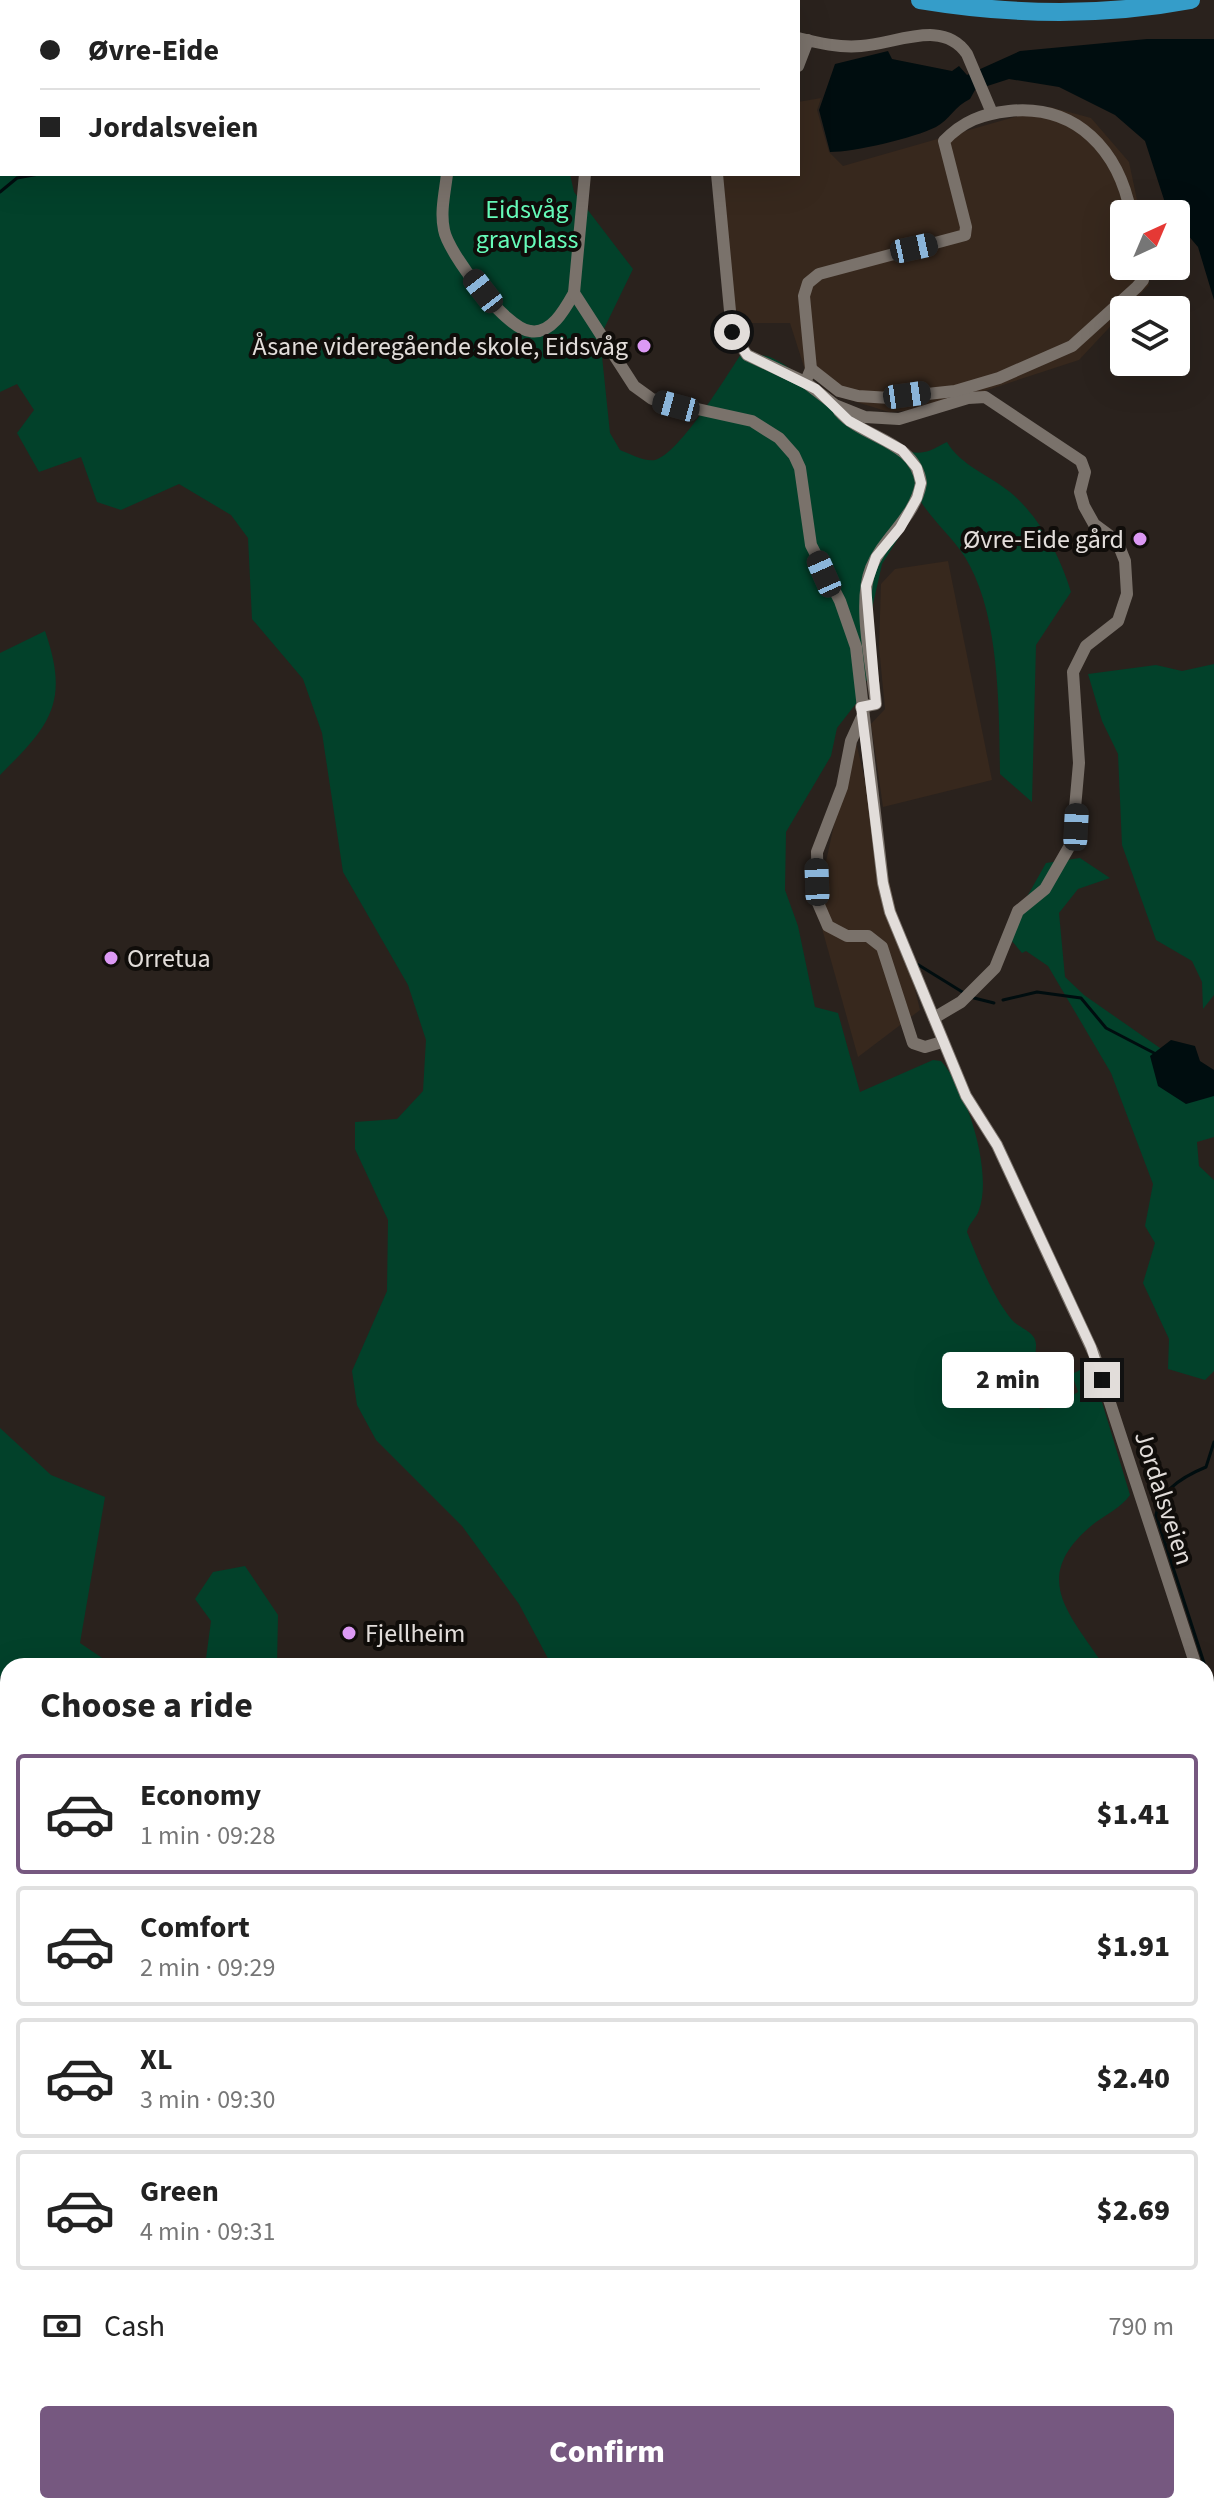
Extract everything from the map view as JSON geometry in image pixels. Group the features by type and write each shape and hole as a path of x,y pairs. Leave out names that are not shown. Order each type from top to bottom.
{"highway":[{"path":"920,0 965,7 1065,13 1134,9 1191,0"}],"street":[{"path":"803,39 862,46 943,35 962,46 992,113"},
{"path":"862,712 876,704 867,615 868,576 876,557 908,516 921,483 910,456 849,421 808,376 808,314 804,296 808,283 819,274 965,235 966,227 944,141 977,116 1030,109 1077,123 1099,142 1116,165 1127,200"},
{"path":"447,176 444,229 449,245 503,314 530,332 545,328 561,315 574,293 585,176"},
{"path":"717,176 732,332 747,355 858,396 890,398 955,391 985,384 1072,346 1143,280"},
{"name":"Jordalsveien","path":"574,293 634,386 652,399 752,421 779,438 794,455 800,468 811,545 840,601 856,647 883,883 890,912 966,1096 997,1145 1094,1354 1193,1658"},
{"path":"835,405 865,417 899,419 978,396 1057,444 1084,465 1081,498 1094,524 1117,541 1125,561 1127,594 1118,621 1086,646 1073,672 1079,763 1072,842 1045,889 1018,911 995,968 961,1002 934,1018"},
{"name":"Jordalsveien","path":"862,712 852,738 842,787 817,852 819,912 824,923 841,934 868,936 882,947 913,1043 925,1047 942,1042"}],"shaded area":[{"path":"1147,39 1214,39 1214,300 1198,247 1190,238 1190,200 1164,200 1145,141 1115,115 1059,87 1009,79 975,90 970,99 936,127 899,140 830,152 819,110 835,64 888,51 892,59 952,71 959,66 967,75 1020,51"},
{"path":"821,98 817,110 829,152 843,166 1050,107 1091,118 1129,162 1137,200 1110,200 1110,280 1148,280 1149,285 1139,296 1110,296 1110,327 1079,360 929,409 889,412 834,395 805,370 790,323 727,323 718,176 800,176 800,102"},
{"path":"948,561 992,780 883,807 871,724 885,709 879,647 881,584 895,569"},
{"path":"854,734 920,1010 858,1057 816,907"},
{"path":"1171,1040 1195,1046 1200,1061 1214,1070 1214,1096 1186,1104 1158,1086 1150,1056"}],"green space":[{"name":"Eidsvåg gravplass","path":"0,176 570,176 574,192 633,269 600,337 610,433 620,450 651,460 665,455 689,430 741,354 765,356 788,367 890,444 908,451 924,452 947,442 967,463 1010,492 1031,513 1055,551 1071,592 1036,645 1032,802 1000,774 996,668 980,589 965,557 921,502 882,564 869,622 873,665 858,701 837,728 831,756 786,832 785,890 798,926 815,1007 838,1013 860,1092 933,1060 941,1061 960,1091 975,1132 983,1175 979,1210 967,1232 998,1300 1012,1320 1036,1341 1029,1379 1033,1402 1040,1409 1053,1407 1078,1392 1072,1374 1086,1367 1092,1369 1130,1495 1091,1526 1073,1545 1062,1562 1059,1579 1068,1612 1099,1658 548,1658 519,1604 462,1526 376,1440 357,1405 352,1371 387,1291 388,1220 355,1149 355,1122 397,1119 423,1091 426,1040 408,985 343,872 322,733 303,679 252,619 248,538 231,515 179,484 121,510 97,502 81,457 39,472 17,433 34,410 17,384 0,392"},
{"path":"45,631 56,677 51,711 32,742 0,775 0,653"},
{"path":"1214,664 1214,995 1203,1009 1202,982 1192,961 1156,940 1122,845 1118,754 1102,721 1088,674 1156,665 1182,671"},
{"path":"1080,858 1110,878 1078,889 1059,913 1065,977 1084,995 1160,1048 1192,1065 1214,1087 1214,1137 1197,1142 1199,1166 1214,1180 1214,1371 1205,1380 1168,1369 1169,1339 1143,1283 1155,1243 1145,1226 1153,1184 1111,1073 1048,966 1026,951 1022,953 1006,934 1046,863"},
{"path":"0,1428 51,1475 105,1497 80,1643 102,1658 0,1658"},
{"path":"245,1566 278,1615 277,1658 206,1658 211,1621 195,1599 213,1572"}],"waterway":[{"path":"0,192 17,178 28,176"},
{"path":"917,964 964,993"},
{"path":"1003,1000 1037,992 1081,998 1106,1028 1154,1053"},
{"path":"974,998 994,1003"},
{"path":"1202,1658 1156,1515 1167,1492 1181,1480 1206,1467 1214,1442"}],"place":[{"name":"Åsane videregående skole, Eidsvåg","path":"644,346"},
{"name":"Øvre-Eide gård","path":"1140,539"},
{"name":"Orretua","path":"111,958"},
{"name":"Fjellheim","path":"349,1633"}],"route":[{"path":"732,332 747,355 816,389 849,421 910,456 917,468 921,483 917,498 900,528 876,557 866,586 876,704 861,707 883,883 890,912 942,1042 966,1096 997,1145 1091,1347 1102,1380"}]}
